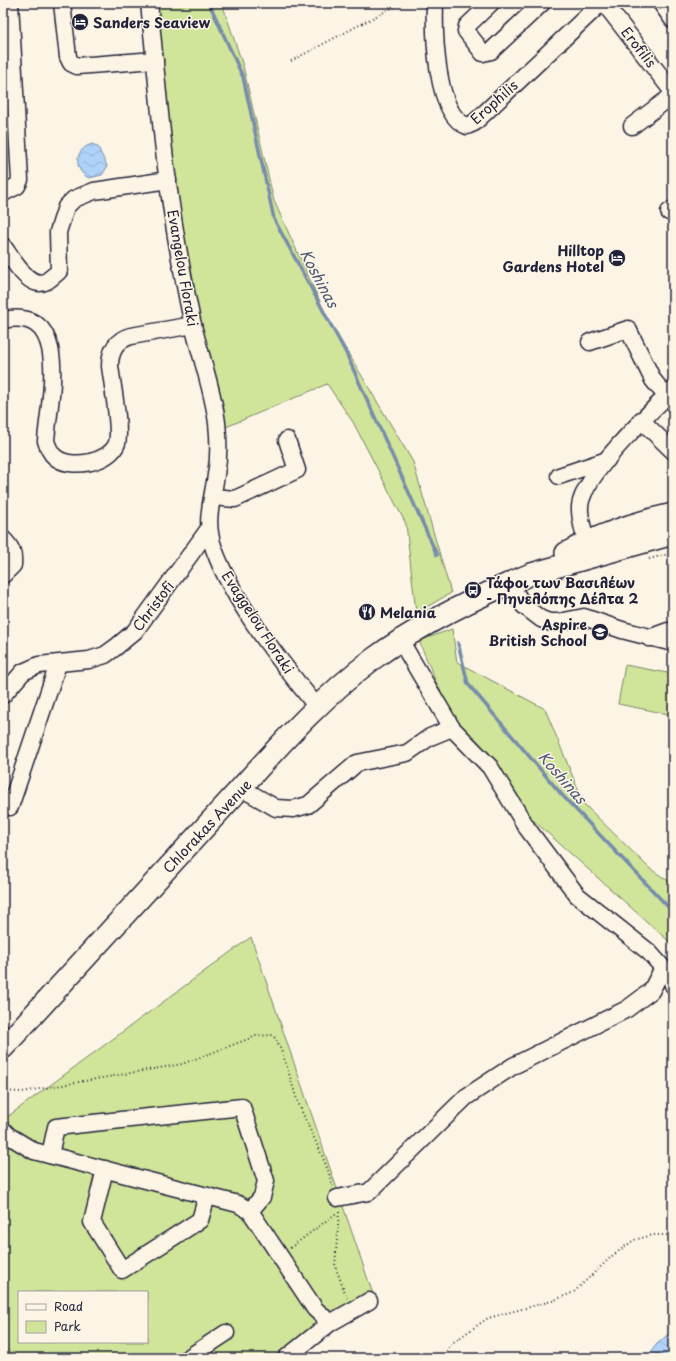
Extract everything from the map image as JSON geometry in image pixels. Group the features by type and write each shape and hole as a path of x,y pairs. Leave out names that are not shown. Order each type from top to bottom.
{"main road":[{"path":"531,574 586,543 643,521 673,514"},
{"path":"531,574 673,534"},
{"name":"Chlorakas Avenue","path":"3,1048 241,788 348,679 400,640 428,624 509,583 531,574"}],"street":[{"path":"3,193 17,186 20,180 10,3"},
{"path":"62,3 68,57 71,63 76,66 155,60"},
{"name":"Evangelou Floraki","path":"149,3 168,180 179,256 193,325 213,402 219,442 218,458 208,518 208,530"},
{"name":"Erophilis","path":"435,3 436,54 441,82 451,111 462,124 467,126 474,123 601,3"},
{"path":"491,3 467,26 466,31 483,52 491,51 542,3"},
{"name":"Erofilis","path":"604,3 673,92"},
{"path":"661,3 673,20"},
{"path":"632,126 673,95"},
{"path":"3,246 20,272 35,282 46,282 60,271 58,232 66,207 74,199 94,191 168,180"},
{"path":"3,320 20,318 37,325 50,343 53,383 46,441 48,449 54,457 71,463 91,462 102,459 114,449 117,442 110,366 110,359 114,348 124,338 193,325"},
{"path":"586,543 580,518 582,495 607,460 641,420 670,393 653,380 628,328 590,342"},
{"path":"641,420 673,451"},
{"path":"212,497 235,499 297,470 287,440"},
{"path":"558,476 607,460"},
{"name":"Christofi","path":"3,695 23,672 39,665 58,664 105,655 135,631 208,530"},
{"name":"Evaggelou Floraki","path":"208,530 223,571 235,593 295,680 318,708"},
{"path":"3,539 12,548 14,557 13,565 3,575"},
{"path":"509,583 524,606 540,619 559,622 584,617 650,638 673,643"},
{"path":"650,638 668,631 673,631"},
{"path":"400,640 452,728 490,768 527,828 577,895 649,952 671,977 673,985"},
{"path":"10,807 58,664"},
{"path":"241,788 276,808 293,809 308,805 357,763 407,753 430,737 452,728"},
{"path":"338,1205 369,1192 466,1097 513,1066 627,1009 651,990 663,968"},
{"path":"50,1155 56,1127 242,1107 266,1181 262,1197 250,1212"},
{"path":"3,1130 9,1136 34,1151 238,1204 250,1212 315,1309 330,1323"},
{"path":"105,1169 92,1222 122,1270 200,1220 207,1196"},
{"path":"286,1358 330,1323 369,1301"},
{"path":"194,1356 226,1333"}],"path":[{"path":"291,61 401,3"},
{"path":"3,1091 22,1092 182,1064 256,1036 273,1035 281,1048 300,1106 327,1163 340,1218 335,1266 347,1298"},
{"path":"279,1256 338,1205"},
{"path":"442,1358 452,1343 488,1318 552,1301 574,1292 612,1256 634,1240 653,1235 673,1235"}],"green space":[{"path":"157,3 222,3 243,66 274,201 328,319 413,462 451,593 416,613 406,524 353,422 327,384 226,427 182,256"},
{"path":"452,629 457,662 545,709 584,804 649,868 673,884 673,945 533,820 466,754 419,641"},
{"path":"625,665 673,674 673,715 618,704"},
{"path":"251,937 375,1300 292,1358 16,1358 3,1346 3,1120"}],"water":[{"path":"93,144 99,148 107,167 102,175 89,178 80,170 78,159 82,149"},
{"path":"673,1330 673,1358 646,1358 657,1344"}],"waterway":[{"name":"Koshinas","path":"209,3 243,77 274,219 346,353 437,555"},
{"name":"Koshinas","path":"458,643 468,684 562,795 673,912"}],"place":[{"name":"Sanders Seaview","path":"80,22"},
{"name":"Hilltop Gardens Hotel","path":"617,258"},
{"name":"Τάφοι των Βασιλέων - Πηνελόπης Δέλτα 2","path":"473,590"},
{"name":"Melania","path":"367,612"},
{"name":"Aspire British School","path":"600,632"}]}
